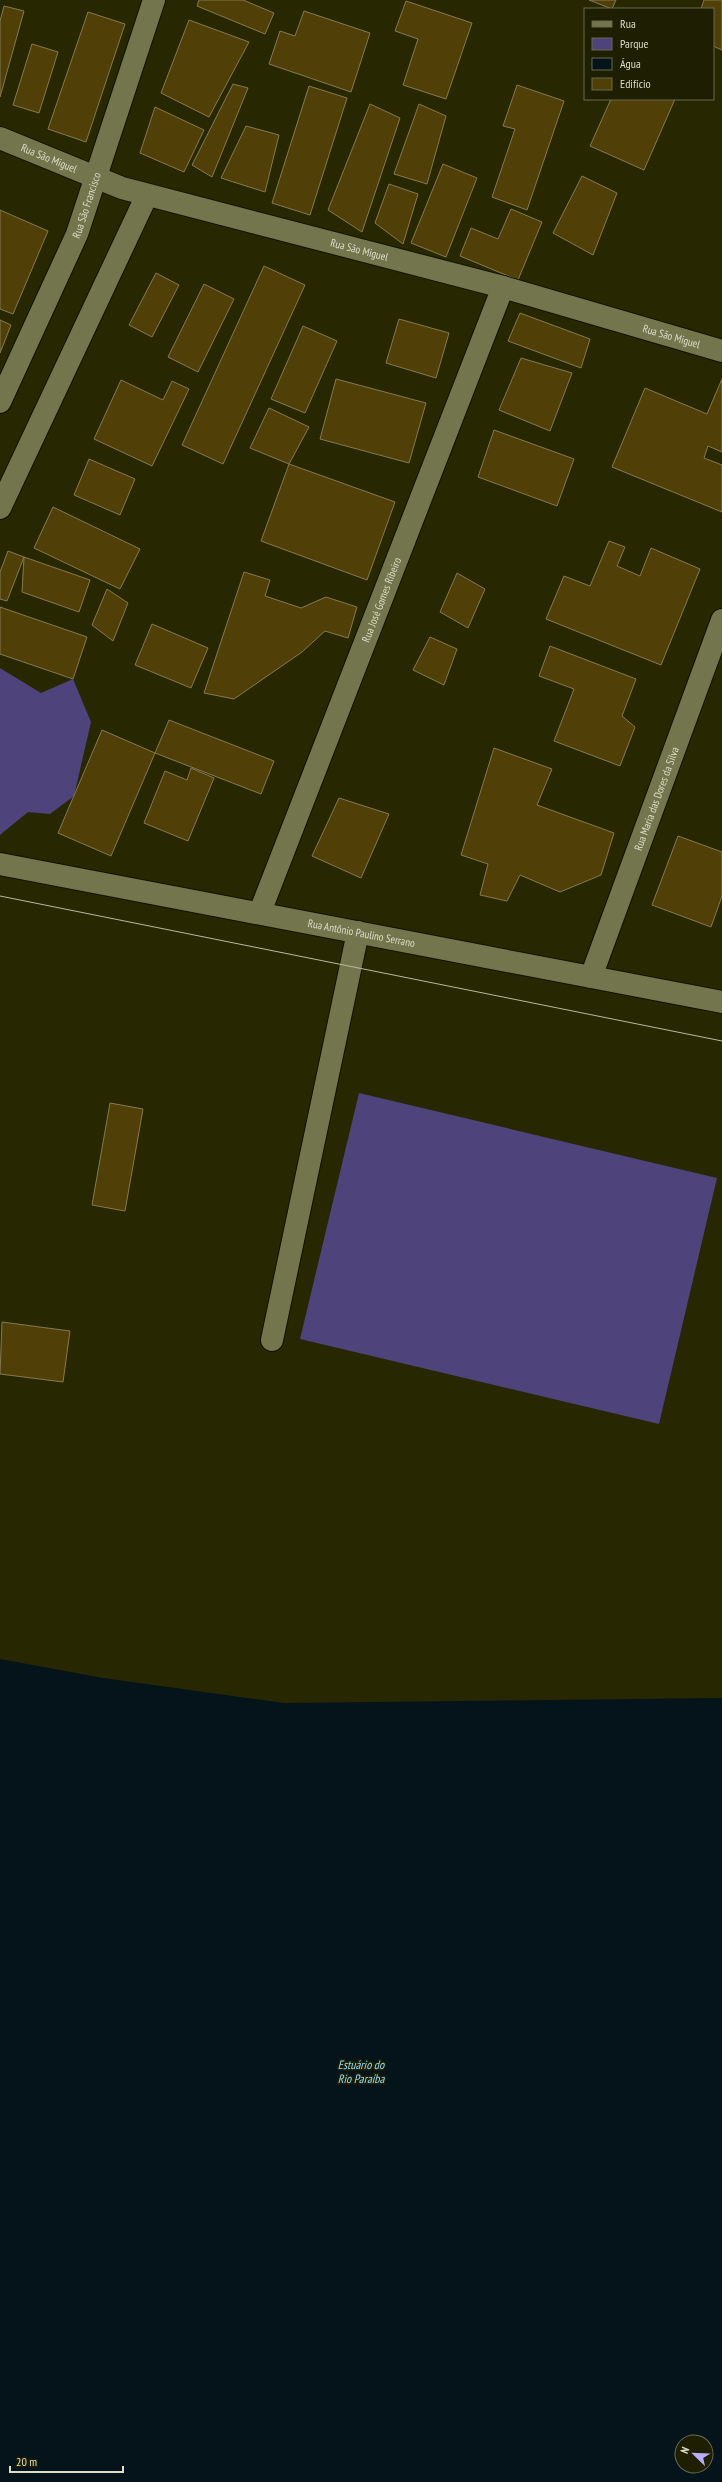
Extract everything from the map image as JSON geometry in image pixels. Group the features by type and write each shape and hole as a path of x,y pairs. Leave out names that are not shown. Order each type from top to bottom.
{"street":[{"name":"Rua São Francisco","path":"0,402 77,234 94,177 154,0"},
{"name":"Rua São Miguel","path":"0,138 94,177 147,195 503,286 722,351"},
{"path":"0,508 147,195"},
{"name":"Rua José Gomes Ribeiro","path":"260,912 503,286"},
{"name":"Rua Maria das Dores da Silva","path":"591,977 722,620"},
{"name":"Rua Antônio Paulino Serrano","path":"0,864 260,912 722,1002"},
{"path":"272,1340 358,932"}],"green space":[{"path":"0,668 41,693 73,679 91,722 74,796 50,814 28,812 0,835"},
{"path":"359,1093 717,1178 659,1424 300,1339"}],"water":[{"name":"Estuário do Rio Paraíba","path":"0,1659 103,1678 284,1703 722,1698 722,2482 0,2482"}],"building":[{"path":"199,0 243,0 274,13 265,34 197,6"},
{"path":"589,0 616,0 612,8"},
{"path":"704,0 722,0 722,50 714,46 714,8 701,8"},
{"path":"406,1 472,23 446,99 403,85 418,39 395,31"},
{"path":"4,6 24,11 0,97 0,21"},
{"path":"304,11 370,33 351,92 269,64 280,31 295,36"},
{"path":"88,12 125,24 86,142 48,129"},
{"path":"189,20 249,42 209,117 161,93"},
{"path":"32,44 58,52 39,113 13,105"},
{"path":"233,84 248,88 212,177 192,165"},
{"path":"517,85 564,101 527,210 492,197 515,129 503,126"},
{"path":"309,86 347,98 310,215 272,203"},
{"path":"611,100 675,100 644,170 590,146"},
{"path":"370,104 400,118 362,232 328,210"},
{"path":"419,104 446,116 427,184 394,174"},
{"path":"155,107 204,130 184,172 140,153"},
{"path":"246,126 279,135 265,192 221,178"},
{"path":"443,164 477,178 446,257 411,243"},
{"path":"582,176 617,193 593,255 553,233"},
{"path":"389,184 418,194 403,244 375,223"},
{"path":"511,209 542,222 518,280 460,256 471,228 498,239"},
{"path":"0,210 48,231 13,314 0,309"},
{"path":"264,266 305,285 223,464 182,445"},
{"path":"156,273 179,285 152,337 129,325"},
{"path":"204,284 234,299 198,372 168,357"},
{"path":"520,313 590,339 581,368 508,341"},
{"path":"399,319 449,333 436,378 386,363"},
{"path":"0,320 11,325 0,353"},
{"path":"303,326 337,341 305,413 271,399"},
{"path":"521,358 572,373 550,431 499,410"},
{"path":"336,379 426,403 409,463 320,439"},
{"path":"722,379 722,452 708,446 704,458 722,465 722,512 612,467 645,388 707,414"},
{"path":"121,380 163,400 172,381 189,389 152,466 94,439"},
{"path":"269,408 309,427 289,464 250,448"},
{"path":"494,430 574,459 557,506 478,477"},
{"path":"89,459 135,479 120,515 74,495"},
{"path":"289,464 395,502 367,580 261,541"},
{"path":"53,507 140,549 120,589 34,548"},
{"path":"609,541 625,547 617,566 640,576 651,548 700,569 661,665 546,619 564,576 590,586"},
{"path":"8,551 24,557 7,601 0,599 0,572"},
{"path":"24,557 90,580 79,612 22,592"},
{"path":"244,572 270,580 265,596 301,608 326,597 357,607 348,638 325,631 302,652 234,699 204,693"},
{"path":"457,573 485,589 468,628 440,612"},
{"path":"107,589 128,603 113,641 92,625"},
{"path":"0,607 87,637 73,679 0,654"},
{"path":"152,624 208,648 191,688 135,665"},
{"path":"430,637 457,649 444,685 413,670"},
{"path":"550,646 636,679 622,716 635,727 620,766 554,741 574,689 539,676"},
{"path":"169,720 274,761 261,794 155,753"},
{"path":"102,730 155,753 111,856 58,833"},
{"path":"494,748 552,769 537,805 614,833 601,875 560,892 520,875 507,901 480,895 488,864 461,855"},
{"path":"191,768 214,778 188,841 144,823 165,771 187,780"},
{"path":"339,798 389,814 361,878 312,856"},
{"path":"678,836 722,852 722,896 711,927 652,905"},
{"path":"110,1103 143,1109 125,1211 92,1205"},
{"path":"2,1322 70,1331 63,1382 0,1374"}],"tram line":[{"path":"0,896 722,1041"}]}
